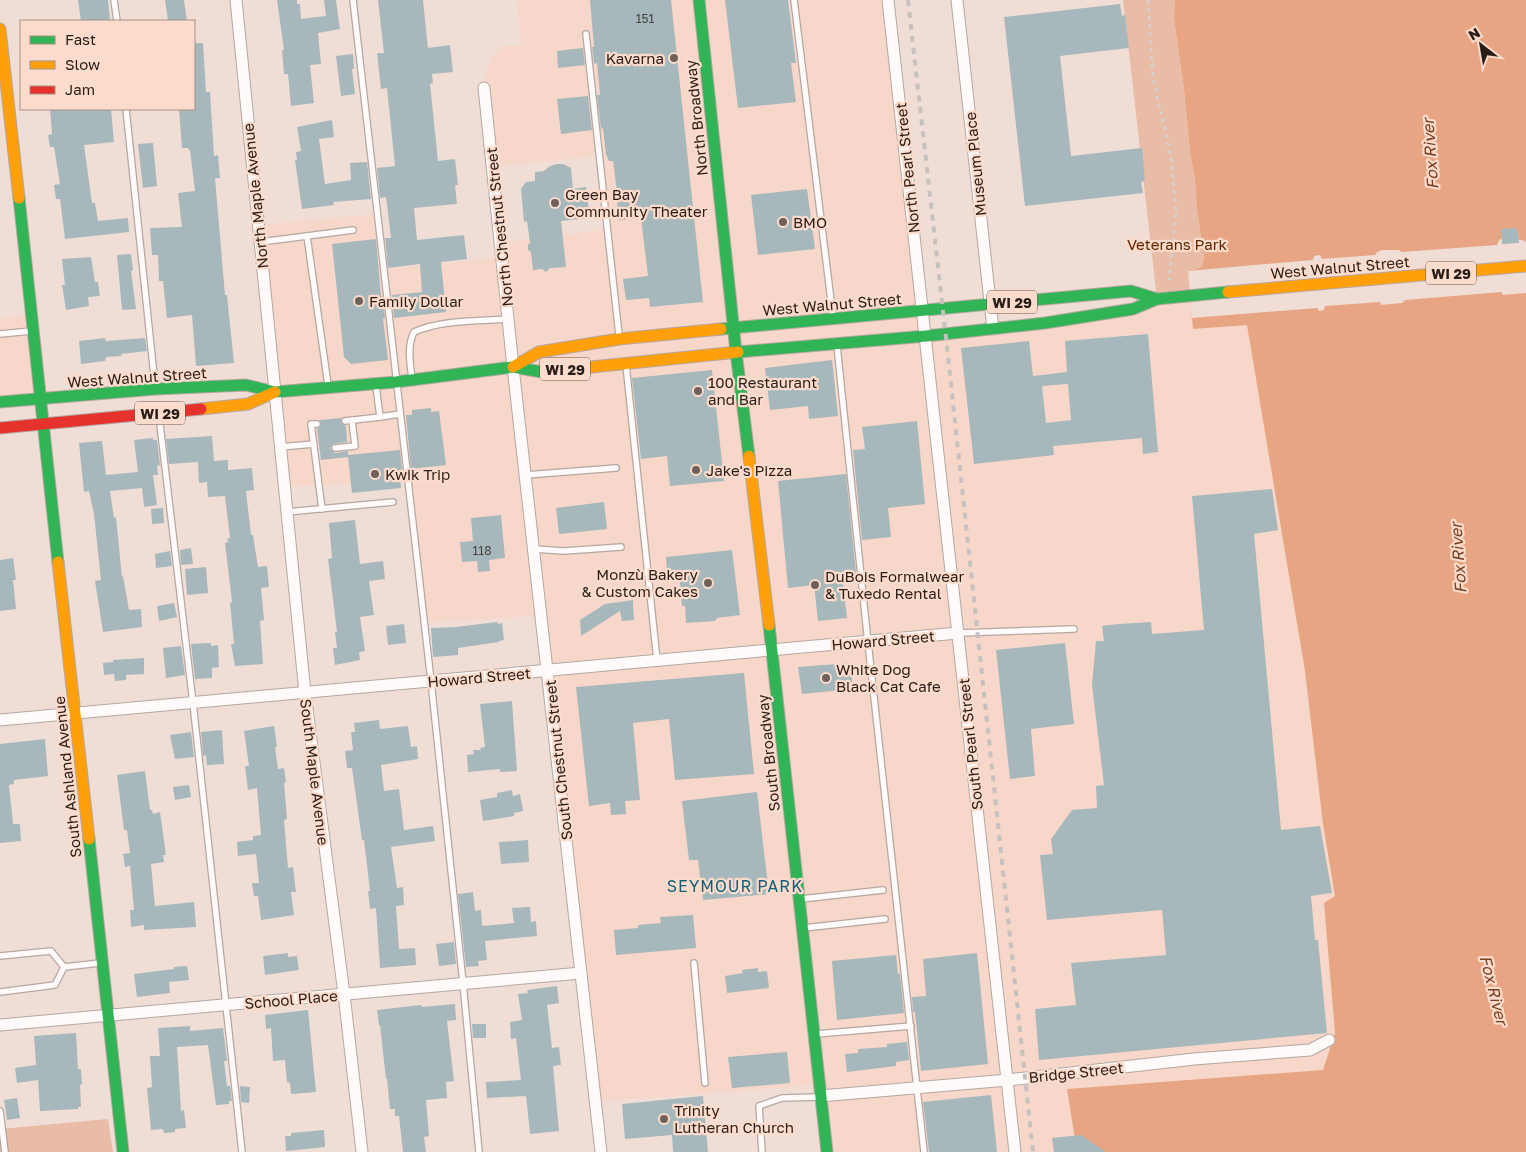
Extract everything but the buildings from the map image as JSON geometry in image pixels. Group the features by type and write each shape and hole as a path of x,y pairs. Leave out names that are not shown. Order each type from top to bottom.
{"main road":[{"name":"North Broadway","path":"699,0 736,352"},
{"name":"South Ashland Avenue","path":"0,29 123,1152"},
{"name":"West Walnut Street","path":"0,402 156,389 246,385 275,392 396,382 513,367 542,372 1045,323 1133,309 1163,298 1190,295 1526,266"},
{"name":"West Walnut Street","path":"513,367 539,352 619,339 1131,291 1163,298"},
{"name":"South Broadway","path":"736,352 772,650 827,1152"},
{"name":"West Walnut Street","path":"0,428 248,404 275,392"}],"street":[{"name":"North Maple Avenue","path":"236,0 275,392"},
{"name":"North Pearl Street","path":"888,0 926,336"},
{"name":"Museum Place","path":"957,0 993,329"},
{"name":"North Chestnut Street","path":"484,88 513,367"},
{"name":"South Pearl Street","path":"926,336 1015,1152"},
{"name":"South Chestnut Street","path":"513,367 601,1152"},
{"name":"South Maple Avenue","path":"275,392 305,693 344,994 362,1152"},
{"name":"Howard Street","path":"0,720 958,633"},
{"name":"School Place","path":"0,1025 581,973"},
{"name":"Bridge Street","path":"820,1096 1008,1080 1194,1059 1310,1050 1329,1040"}],"lane":[{"path":"114,0 117,20"},
{"path":"353,0 431,681 479,1152"},
{"path":"794,0 833,319"},
{"path":"586,34 619,339"},
{"path":"126,110 156,389"},
{"path":"260,242 353,230"},
{"path":"307,236 328,388"},
{"path":"412,380 410,339 414,332 422,328 439,325 508,319"},
{"path":"0,334 33,331"},
{"path":"836,343 924,1152"},
{"path":"626,363 657,660"},
{"path":"375,384 380,417"},
{"path":"159,414 242,1152"},
{"path":"335,448 355,446 348,420 400,414"},
{"path":"317,424 311,424 315,437 322,509"},
{"path":"280,446 316,448"},
{"path":"526,474 616,468"},
{"path":"287,512 393,502"},
{"path":"534,549 564,550 621,547"},
{"path":"958,633 1074,629"},
{"path":"799,899 883,890"},
{"path":"802,928 885,918"},
{"path":"0,956 51,951 64,967"},
{"path":"64,967 103,963"},
{"path":"694,963 705,1084"},
{"path":"0,992 55,985 64,967"},
{"path":"814,1035 911,1026"},
{"path":"762,1152 759,1106 782,1098 820,1096"},
{"path":"0,1111 5,1152"}],"path":[{"path":"1148,0 1153,79 1171,157 1176,212 1169,275 1163,298"}],"shaded area":[{"path":"517,0 888,0 926,336 1190,295 1194,329 1247,324 1305,671 1323,824 1335,897 1324,903 1335,1033 1323,1070 1067,1089 1077,1152 827,1152 819,1085 596,1102 542,616 424,622 409,482 285,487 258,225 378,214 385,269 502,257 500,243 608,229 597,156 492,167 484,88 488,65 494,54 504,46 521,46"},
{"path":"31,314 40,400 0,402 0,318"}],"green space":[{"name":"Veterans Park","path":"1123,0 1175,0 1174,19 1204,256 1202,266 1188,271 1190,295 1157,299"},
{"path":"108,1119 113,1152 0,1152 0,1129"}],"water":[{"name":"Fox River","path":"1175,0 1526,0 1526,1152 1077,1152 1067,1089 1323,1070 1335,1033 1324,903 1335,896 1323,824 1305,671 1247,325 1193,329 1188,271 1202,266 1204,256 1174,19"}],"pier":[{"path":"1517,230 1519,240 1526,242 1526,293 1503,295 1501,292 1405,300 1402,303 1381,305 1380,302 1325,306 1324,310 1319,311 1317,308 1192,318 1188,271 1313,260 1314,256 1320,255 1322,259 1375,255 1382,250 1399,250 1402,252 1497,245 1499,240"}],"railway":[{"path":"908,0 1033,1152"}],"traffic: fast":[{"path":"699,0 736,352 749,456"},
{"path":"19,198 58,562"},
{"path":"721,329 1131,291 1157,299"},
{"path":"738,352 926,336 1045,323 1133,309 1157,299 1228,292"},
{"path":"0,402 156,389 246,385 275,392 396,382 513,367 542,372 562,370"},
{"path":"769,625 827,1152"},
{"path":"89,839 123,1152"}],"traffic: slow":[{"path":"0,29 19,198"},
{"path":"1228,292 1526,266"},
{"path":"513,367 539,352 619,339 721,329"},
{"path":"562,370 738,352"},
{"path":"201,409 248,404 275,392"},
{"path":"749,456 769,625"},
{"path":"58,562 89,839"}],"traffic: jam":[{"path":"0,428 201,409"}],"place":[{"name":"Kavarna","path":"674,58"},
{"name":"Green Bay Community Theater","path":"555,203"},
{"name":"BMO","path":"783,222"},
{"name":"Family Dollar","path":"359,301"},
{"name":"100 Restaurant and Bar","path":"698,391"},
{"name":"Jake's Pizza","path":"696,470"},
{"name":"Kwik Trip","path":"375,474"},
{"name":"Monzù Bakery & Custom Cakes","path":"708,583"},
{"name":"DuBois Formalwear & Tuxedo Rental","path":"815,585"},
{"name":"White Dog Black Cat Cafe","path":"826,678"},
{"name":"Trinity Lutheran Church","path":"664,1119"}],"district":[{"name":"SEYMOUR PARK","path":"735,886"}]}
